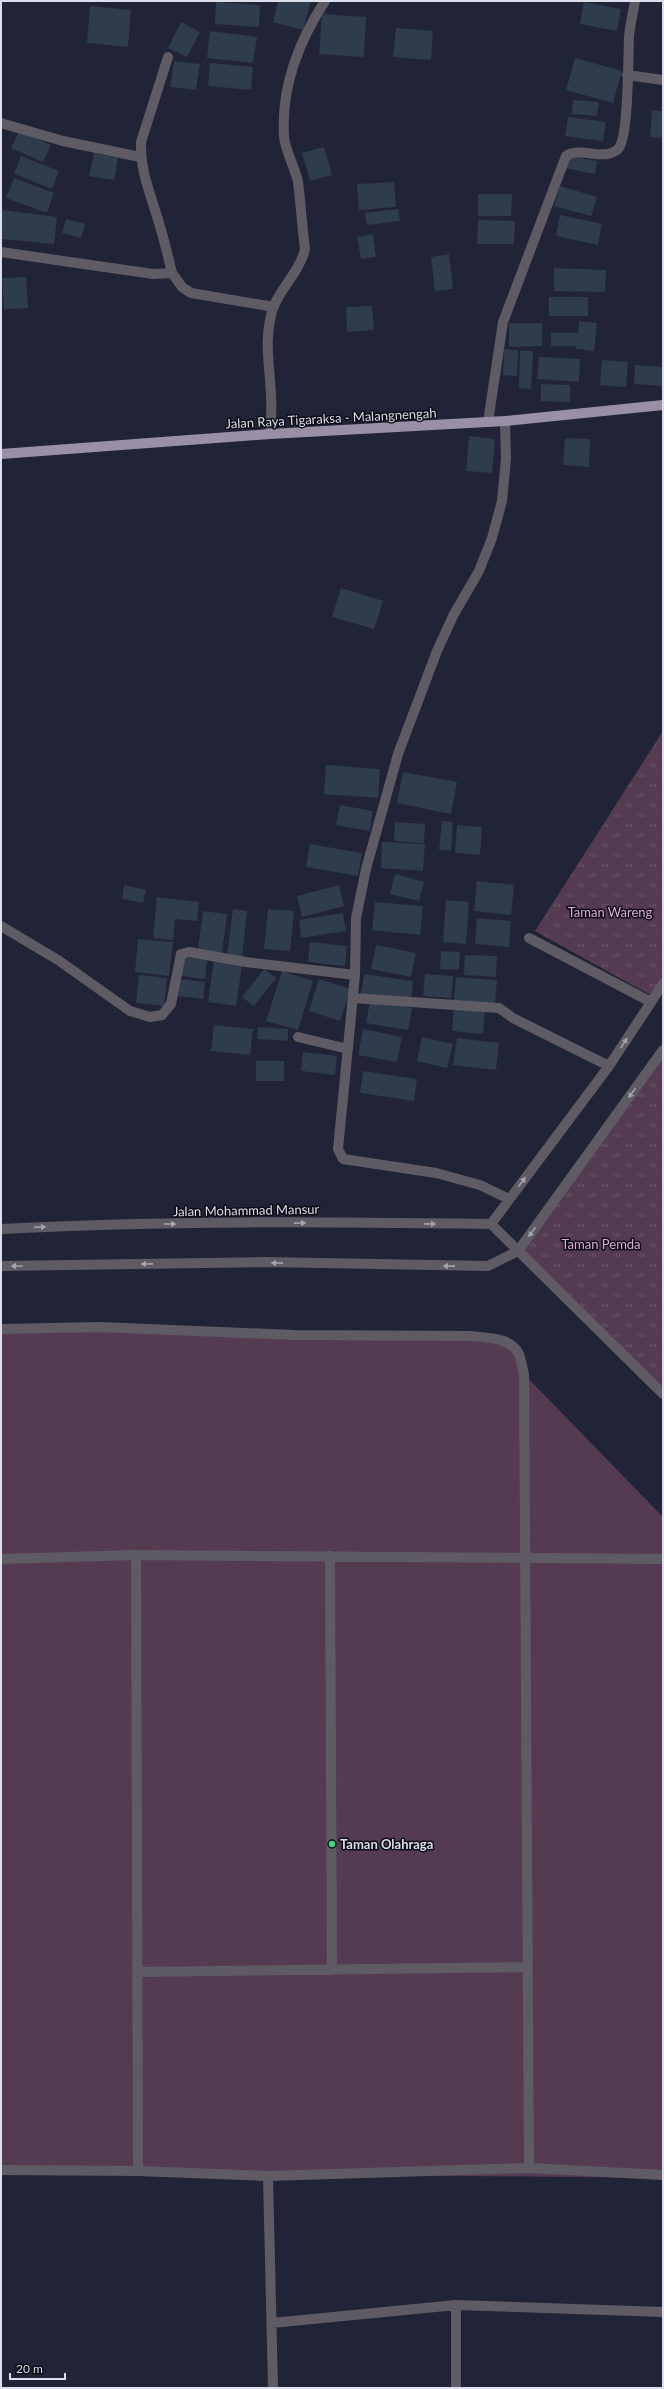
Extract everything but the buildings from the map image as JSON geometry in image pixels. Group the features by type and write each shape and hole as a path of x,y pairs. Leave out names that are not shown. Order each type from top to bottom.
{"main road":[{"name":"Jalan Raya Tigaraksa - Malangnengah","path":"1,454 270,434 505,421 663,405"}],"street":[{"path":"270,434 271,396 266,337 274,308 286,284 303,260 305,249 297,181 284,137 285,104 289,78 307,28 324,1"},
{"path":"488,422 503,322 549,202 552,188 566,156 571,152 611,154 619,149 622,142 627,104 629,36 635,1"},
{"path":"168,57 141,142 140,157 143,176 159,222 172,273 182,288 190,292 274,308"},
{"path":"627,75 663,80"},
{"path":"1,123 63,142 140,157"},
{"path":"1,252 153,274 172,273"},
{"path":"505,421 506,459 502,501 494,530 479,571 454,614 437,651 398,754 358,902 355,975 338,1149 340,1157 347,1160 436,1173 480,1185 509,1199"},
{"path":"1,926 58,960 130,1011 150,1017 162,1015 171,1004 181,954 189,952 246,962 355,975"},
{"path":"529,938 651,1002"},
{"path":"663,984 609,1066 491,1224 663,1394"},
{"path":"353,998 498,1008 513,1018 609,1066"},
{"path":"298,1037 348,1049"},
{"path":"1,1266 265,1262 488,1266 518,1251 663,1050"},
{"name":"Jalan Mohammad Mansur","path":"1,1229 98,1225 334,1222 491,1224"},
{"path":"1,1330 100,1327 295,1335 471,1336 495,1339 510,1343 518,1352 524,1374 530,2168"},
{"path":"1,1559 136,1555 525,1556 663,1559"},
{"path":"136,1555 138,2171"},
{"path":"330,1556 332,1970"},
{"path":"137,1972 528,1967"},
{"path":"1,2170 138,2171 268,2176 530,2168 663,2175"},
{"path":"268,2176 272,2323 272,2388"},
{"path":"272,2323 456,2305 663,2312"},
{"path":"456,2305 456,2388"}],"green space":[{"name":"Taman Wareng","path":"663,731 663,984 654,997 535,931"},
{"name":"Taman Pemda","path":"663,1050 663,1394 518,1251"},
{"name":"Taman Olahraga","path":"40,1327 504,1341 518,1352 524,1374 663,1517 663,2178 1,2171 1,1331"}],"place":[{"name":"Taman Olahraga","path":"332,1844"}]}
